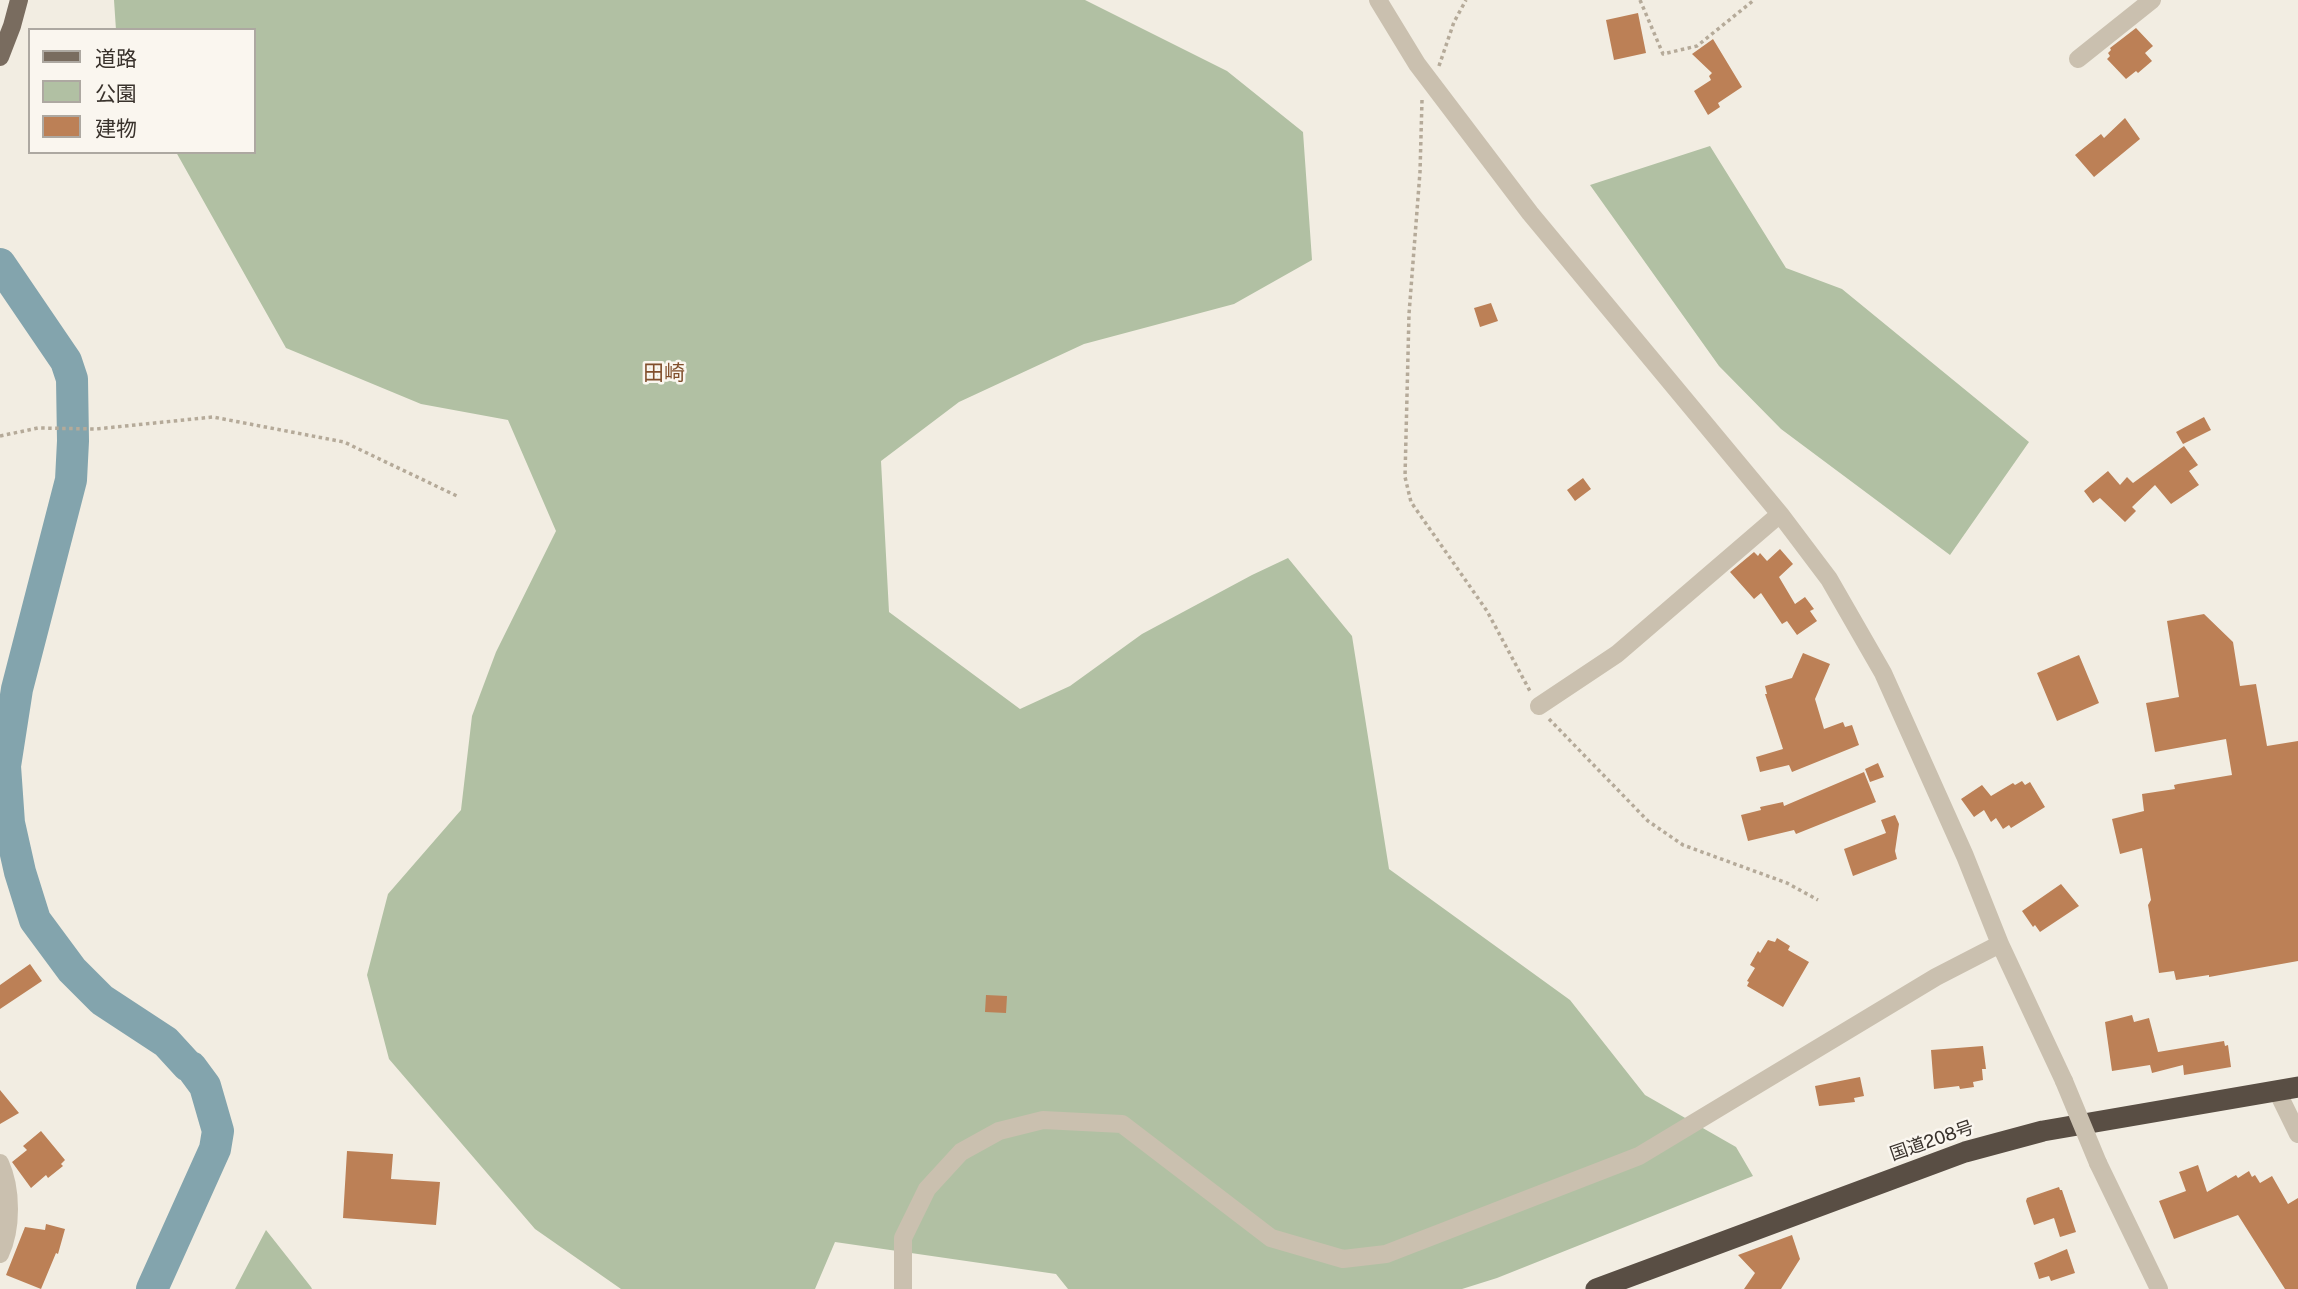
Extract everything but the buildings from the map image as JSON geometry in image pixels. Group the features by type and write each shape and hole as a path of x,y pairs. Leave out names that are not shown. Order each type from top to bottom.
{"highway":[{"name":"国道208号","path":"1595,1289 1965,1152 2043,1131 2288,1089"}],"main road":[{"path":"0,57 19,0"}],"street":[{"path":"1378,0 1416,64 1530,213 1780,514 1829,579 1883,673 2098,1163 2159,1289"},
{"path":"2078,59 2152,0"},
{"path":"1539,706 1617,653 1780,514"},
{"path":"903,1289 903,1237 927,1189 961,1152 999,1132 1042,1120 1122,1124 1271,1238 1343,1259 1386,1254 1639,1156 1936,977 2000,944"},
{"path":"2288,1089 2298,1133"},
{"path":"0,1163 8,1187 9,1209 0,1254"}],"path":[{"path":"1433,84 1454,22 1466,0"},
{"path":"1640,0 1663,54 1698,46 1754,0"},
{"path":"1422,69 1420,172 1409,314 1405,477 1410,502 1487,611 1539,706 1648,821 1683,845 1787,883 1818,900"},
{"path":"0,436 45,428 96,429 213,417 344,442 459,498"}],"green space":[{"path":"114,0 1085,0 1227,71 1303,132 1312,260 1234,304 1084,344 959,402 881,461 889,612 1020,709 1070,686 1142,634 1288,558 1352,636 1389,869 1570,1000 1645,1095 1736,1147 1753,1176 1497,1278 1462,1289 1068,1289 1056,1274 835,1242 815,1289 621,1289 535,1229 389,1059 367,975 388,894 461,810 472,716 496,652 556,531 508,420 421,404 286,348 177,154 256,154 256,28 116,28"},
{"path":"1710,146 1786,268 1842,289 2029,442 1950,555 1781,429 1719,366 1590,185"},
{"path":"266,1230 311,1287 312,1289 235,1289"}],"waterway":[{"path":"0,264 66,361 72,379 71,480 17,689 5,766 9,823 20,872 35,920 72,970 102,1000 166,1042 191,1067 205,1086 218,1131 215,1149 152,1289"}],"district":[{"name":"田崎","path":"664,374"}]}
